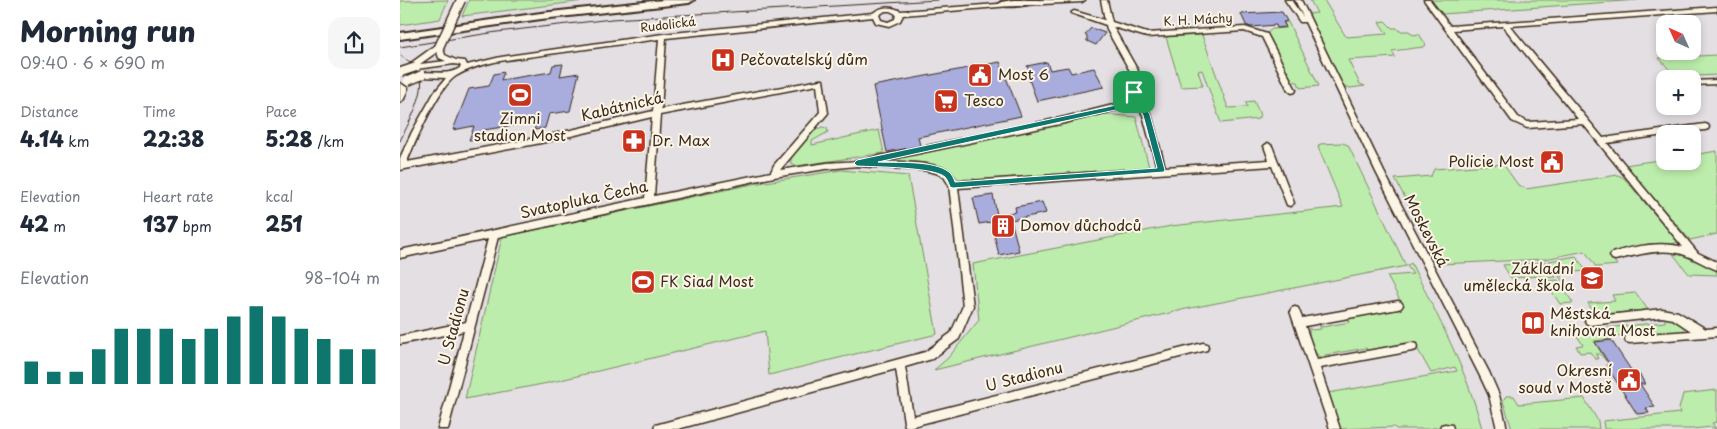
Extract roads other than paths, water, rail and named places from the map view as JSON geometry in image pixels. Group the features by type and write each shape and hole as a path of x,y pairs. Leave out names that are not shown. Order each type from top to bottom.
{"highway":[{"path":"400,31 639,0"},
{"path":"400,36 541,16 689,0"},
{"path":"1004,4 1034,0"}],"street":[{"path":"413,67 439,47 461,0"},
{"name":"Rudolická","path":"452,76 466,68 501,59 662,36 876,15 880,11 888,9 900,13 1004,4 1082,0"},
{"path":"857,163 1129,105 1134,100 1134,71 1110,30 1104,0"},
{"name":"Moskevská","path":"1288,0 1319,47"},
{"name":"Moskevská","path":"1298,0 1380,172 1485,375 1494,394 1502,429"},
{"path":"1427,0 1515,119 1527,125 1585,121"},
{"path":"1448,28 1717,9"},
{"name":"Rudolická","path":"876,15 878,22 889,24 898,20 900,13"},
{"name":"K. H. Máchy","path":"1074,13 1147,35 1245,29 1258,32 1265,36 1292,90"},
{"path":"1505,24 1694,254"},
{"path":"648,201 662,36"},
{"path":"439,47 442,56 454,62"},
{"path":"400,72 413,67 454,62 462,63 466,68"},
{"path":"400,99 404,88 400,84 422,75 437,73 452,76"},
{"path":"400,167 429,109 452,76"},
{"name":"Kabátnická","path":"400,167 560,136 656,113 820,82 824,113"},
{"path":"1701,83 1717,82"},
{"path":"1134,92 1147,115 1162,170"},
{"path":"774,174 776,166 824,113"},
{"path":"1602,141 1705,128"},
{"path":"1268,146 1290,203"},
{"name":"Svatopluka Čecha","path":"400,254 774,174 826,166 857,163 923,167 938,170 947,175 953,185"},
{"path":"659,429 900,365 928,356 942,347 955,336 968,306 953,185 1274,163"},
{"name":"U Stadionu","path":"443,429 494,233"},
{"path":"1615,256 1657,247 1673,247 1694,254 1717,266"},
{"path":"1299,323 1398,305"},
{"path":"1295,312 1335,429"},
{"path":"1590,321 1662,313 1675,315 1705,334"},
{"path":"400,340 470,325"},
{"path":"1630,339 1717,332"},
{"name":"U Stadionu","path":"900,365 909,422 1203,347"},
{"path":"1313,364 1412,347"}],"tram line":[{"path":"400,47 497,32 612,19 938,0"},
{"path":"400,55 418,71 422,85 415,110 400,141"}],"place":[{"name":"Pečovatelský dům","path":"723,60"},
{"name":"Most 6","path":"980,75"},
{"name":"Zimni stadion Most","path":"520,95"},
{"name":"Tesco","path":"946,101"},
{"name":"Dr. Max","path":"634,141"},
{"name":"Policie Most","path":"1552,162"},
{"name":"Domov důchodců","path":"1003,226"},
{"name":"Základní umělecká škola","path":"1592,278"},
{"name":"FK Siad Most","path":"643,282"},
{"name":"Městská knihovna Most","path":"1533,323"},
{"name":"Okresní soud v Mostě","path":"1629,380"}]}
